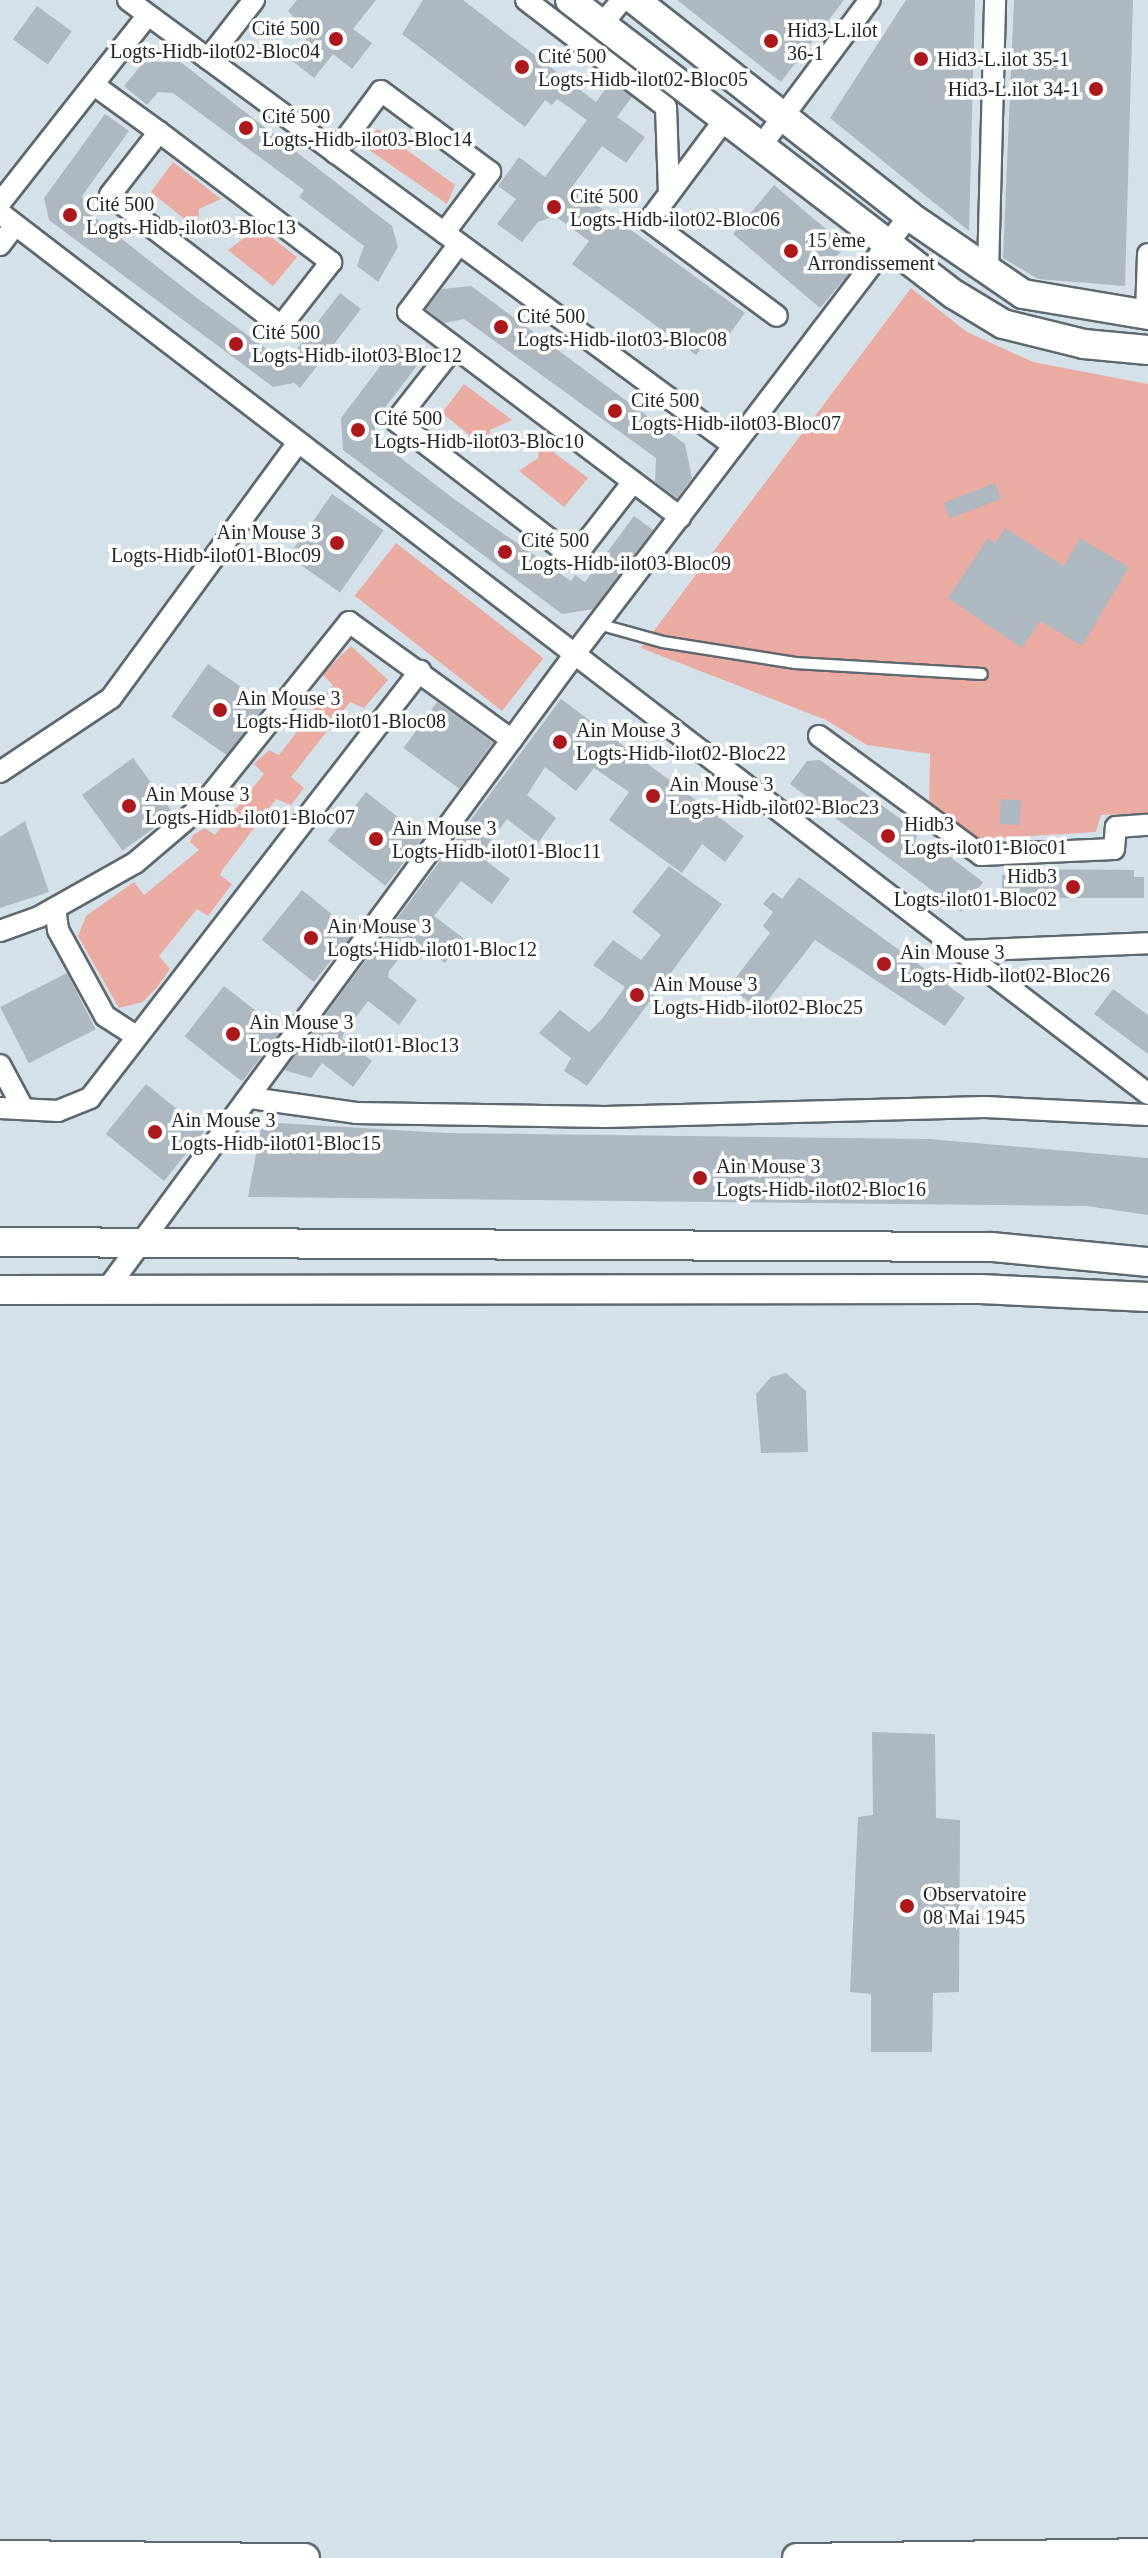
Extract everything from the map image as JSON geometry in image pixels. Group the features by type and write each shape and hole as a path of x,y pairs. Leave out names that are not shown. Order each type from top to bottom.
{"street":[{"path":"128,0 734,446"},
{"path":"208,59 254,0"},
{"path":"526,0 666,107 669,194"},
{"path":"570,0 761,146 1003,324 1084,344 1148,350"},
{"path":"602,24 622,0"},
{"path":"635,0 909,216 1023,294 1147,315 1148,254"},
{"path":"761,146 870,0"},
{"path":"988,272 995,0"},
{"path":"0,203 148,15"},
{"path":"94,85 159,132 331,262 281,326 110,195 159,132"},
{"path":"335,153 381,91 490,172 408,312 680,517"},
{"path":"725,119 649,221 777,316"},
{"path":"107,1289 145,1242 577,651 909,216"},
{"path":"0,245 8,219 296,445 577,651 1148,1094"},
{"path":"454,347 396,421 574,558 633,482"},
{"path":"0,772 111,698 296,445"},
{"path":"0,931 55,908 135,863 201,807 349,622 512,740"},
{"path":"0,1108 58,1111 90,1098 420,671"},
{"path":"819,736 981,855 1114,849 1116,827 1148,825"},
{"path":"55,908 58,930 105,1016 137,1037"},
{"path":"961,951 1148,943"},
{"path":"0,1065 23,1108"},
{"path":"251,1098 356,1113 605,1117 985,1107 1148,1115"},
{"path":"0,1242 992,1247 1148,1262"},
{"path":"0,1290 980,1289 1148,1297"},
{"path":"797,2558 1148,2553"},
{"path":"0,2555 305,2558"}],"lane":[{"path":"598,624 663,642 795,663 982,674"}],"shaded area":[{"path":"378,129 455,185 447,204 365,147 363,141"},
{"path":"173,162 221,199 199,209 198,230 151,192"},
{"path":"249,220 297,257 273,286 228,250 247,236"},
{"path":"911,288 967,332 1033,362 1148,384 1148,813 1101,815 1096,832 980,839 929,807 930,754 867,745 826,720 641,648"},
{"path":"464,384 512,420 490,430 489,451 442,413"},
{"path":"540,442 588,478 564,507 519,471 538,458"},
{"path":"396,543 543,658 502,711 355,596"},
{"path":"351,646 388,680 364,708 350,702 291,777 304,788 291,805 276,799 223,869 220,875 232,884 208,916 197,909 159,956 170,969 157,987 143,1002 119,1008 78,936 86,916 134,882 144,895 199,850 190,842 193,835 205,828 215,835 264,774 254,764 269,750 279,755 333,685 322,674"}],"building":[{"name":"Cité 500 Logts-Hidb-ilot02-Bloc04","path":"297,0 376,0 353,29 372,43 352,69 333,54 314,78 290,59 310,34 288,11"},
{"name":"Cité 500 Logts-Hidb-ilot02-Bloc06","path":"423,0 463,0 596,102 611,81 632,97 617,117 645,137 626,163 602,146 572,187 745,313 725,340 713,331 696,355 572,264 589,241 555,216 538,222 522,242 497,224 516,199 498,186 519,157 545,177 587,120 557,99 552,105 545,100 525,127 402,34"},
{"name":"Hid3-L.ilot 36-1","path":"677,0 844,0 781,82"},
{"name":"Hid3-L.ilot 35-1","path":"906,0 975,0 969,231 830,118"},
{"name":"Hid3-L.ilot 34-1","path":"1014,0 1133,0 1125,286 1038,279 1003,258"},
{"path":"37,6 72,31 48,64 13,39"},
{"path":"178,60 392,226 398,247 378,282 357,266 364,246 299,197 304,190 173,93 158,92 147,105 124,86 143,63"},
{"path":"105,114 129,131 82,196 85,210 193,295 272,353 294,353 340,293 361,309 300,388 294,383 273,387 49,220 44,198"},
{"path":"774,185 846,246 835,258 851,271 820,308 733,234"},
{"path":"471,286 685,444 692,478 677,498 655,482 656,458 464,319 444,323 426,309 442,289"},
{"path":"397,344 420,362 374,422 376,439 454,499 571,581 575,575 585,582 634,516 653,530 593,609 562,614 343,450 341,418"},
{"path":"995,483 1001,499 950,519 944,503"},
{"name":"Ain Mouse 3 Logts-Hidb-ilot01-Bloc09","path":"332,494 384,530 340,592 288,556"},
{"path":"1005,528 1064,566 1080,538 1129,567 1082,646 1040,621 1022,648 948,598 988,538 995,543"},
{"name":"Ain Mouse 3 Logts-Hidb-ilot01-Bloc08","path":"208,664 265,704 229,757 171,716"},
{"path":"561,699 744,836 725,862 702,844 682,873 609,820 629,792 594,768 576,791 545,767 527,795 556,818 538,843 507,819 481,857 510,879 492,904 461,881 434,916 463,938 445,963 414,940 389,971 388,977 417,1000 399,1025 368,1001 344,1033 342,1039 372,1061 353,1087 322,1063 311,1078 284,1070"},
{"path":"437,702 493,743 459,789 403,748"},
{"name":"Ain Mouse 3 Logts-Hidb-ilot01-Bloc07","path":"133,758 174,814 123,851 82,795"},
{"name":"Hidb3 Logts-ilot01-Bloc01","path":"820,760 918,832 911,854 937,847 983,882 961,912 790,784 807,761"},
{"name":"Ain Mouse 3 Logts-Hidb-ilot01-Bloc11","path":"366,792 424,837 385,886 328,841"},
{"path":"1001,799 1021,800 1020,825 1000,824"},
{"path":"25,821 49,892 0,908 0,837"},
{"name":"Ain Mouse 3 Logts-Hidb-ilot02-Bloc25","path":"669,866 722,904 587,1086 564,1071 571,1058 539,1033 560,1010 589,1032 602,1019 625,987 593,965 613,940 641,960 661,935 632,912"},
{"name":"Hidb3 Logts-ilot01-Bloc02","path":"1011,869 1134,870 1134,877 1144,877 1144,898 1002,898 1002,875 1011,875"},
{"name":"Ain Mouse 3 Logts-Hidb-ilot02-Bloc26","path":"799,877 965,998 945,1026 815,940 761,1009 728,988 770,933 763,926 773,912 763,904 773,892 782,899"},
{"name":"Ain Mouse 3 Logts-Hidb-ilot01-Bloc12","path":"302,890 354,932 314,982 262,940"},
{"path":"67,973 96,1029 29,1063 0,1007"},
{"name":"Ain Mouse 3 Logts-Hidb-ilot01-Bloc13","path":"224,986 282,1031 242,1081 185,1036"},
{"path":"1113,989 1148,1015 1148,1054 1094,1014"},
{"name":"Ain Mouse 3 Logts-Hidb-ilot01-Bloc15","path":"146,1084 204,1131 164,1181 106,1134"},
{"name":"Ain Mouse 3 Logts-Hidb-ilot02-Bloc16","path":"262,1122 446,1133 929,1139 1148,1158 1148,1215 1087,1206 248,1197"},
{"path":"786,1373 806,1391 808,1452 761,1453 756,1394 771,1377"},
{"name":"Observatoire 08 Mai 1945","path":"872,1732 935,1734 936,1818 960,1820 959,1992 933,1993 932,2052 871,2052 871,1994 850,1992 858,1817 873,1815"}],"place":[{"name":"Cité 500 Logts-Hidb-ilot02-Bloc04","path":"336,39"},
{"name":"Hid3-L.ilot 36-1","path":"771,41"},
{"name":"Hid3-L.ilot 35-1","path":"921,59"},
{"name":"Cité 500 Logts-Hidb-ilot02-Bloc05","path":"522,67"},
{"name":"Hid3-L.ilot 34-1","path":"1096,89"},
{"name":"Cité 500 Logts-Hidb-ilot03-Bloc14","path":"246,128"},
{"name":"Cité 500 Logts-Hidb-ilot02-Bloc06","path":"554,207"},
{"name":"Cité 500 Logts-Hidb-ilot03-Bloc13","path":"70,215"},
{"name":"15 ème Arrondissement","path":"791,251"},
{"name":"Cité 500 Logts-Hidb-ilot03-Bloc08","path":"501,327"},
{"name":"Cité 500 Logts-Hidb-ilot03-Bloc12","path":"236,344"},
{"name":"Cité 500 Logts-Hidb-ilot03-Bloc07","path":"615,411"},
{"name":"Cité 500 Logts-Hidb-ilot03-Bloc10","path":"358,430"},
{"name":"Ain Mouse 3 Logts-Hidb-ilot01-Bloc09","path":"337,543"},
{"name":"Cité 500 Logts-Hidb-ilot03-Bloc09","path":"505,552"},
{"name":"Ain Mouse 3 Logts-Hidb-ilot01-Bloc08","path":"220,710"},
{"name":"Ain Mouse 3 Logts-Hidb-ilot02-Bloc22","path":"560,742"},
{"name":"Ain Mouse 3 Logts-Hidb-ilot02-Bloc23","path":"653,796"},
{"name":"Ain Mouse 3 Logts-Hidb-ilot01-Bloc07","path":"129,806"},
{"name":"Hidb3 Logts-ilot01-Bloc01","path":"888,836"},
{"name":"Ain Mouse 3 Logts-Hidb-ilot01-Bloc11","path":"376,839"},
{"name":"Hidb3 Logts-ilot01-Bloc02","path":"1073,887"},
{"name":"Ain Mouse 3 Logts-Hidb-ilot01-Bloc12","path":"311,938"},
{"name":"Ain Mouse 3 Logts-Hidb-ilot02-Bloc26","path":"884,964"},
{"name":"Ain Mouse 3 Logts-Hidb-ilot02-Bloc25","path":"637,995"},
{"name":"Ain Mouse 3 Logts-Hidb-ilot01-Bloc13","path":"233,1034"},
{"name":"Ain Mouse 3 Logts-Hidb-ilot01-Bloc15","path":"155,1132"},
{"name":"Ain Mouse 3 Logts-Hidb-ilot02-Bloc16","path":"700,1178"},
{"name":"Observatoire 08 Mai 1945","path":"907,1906"}]}
